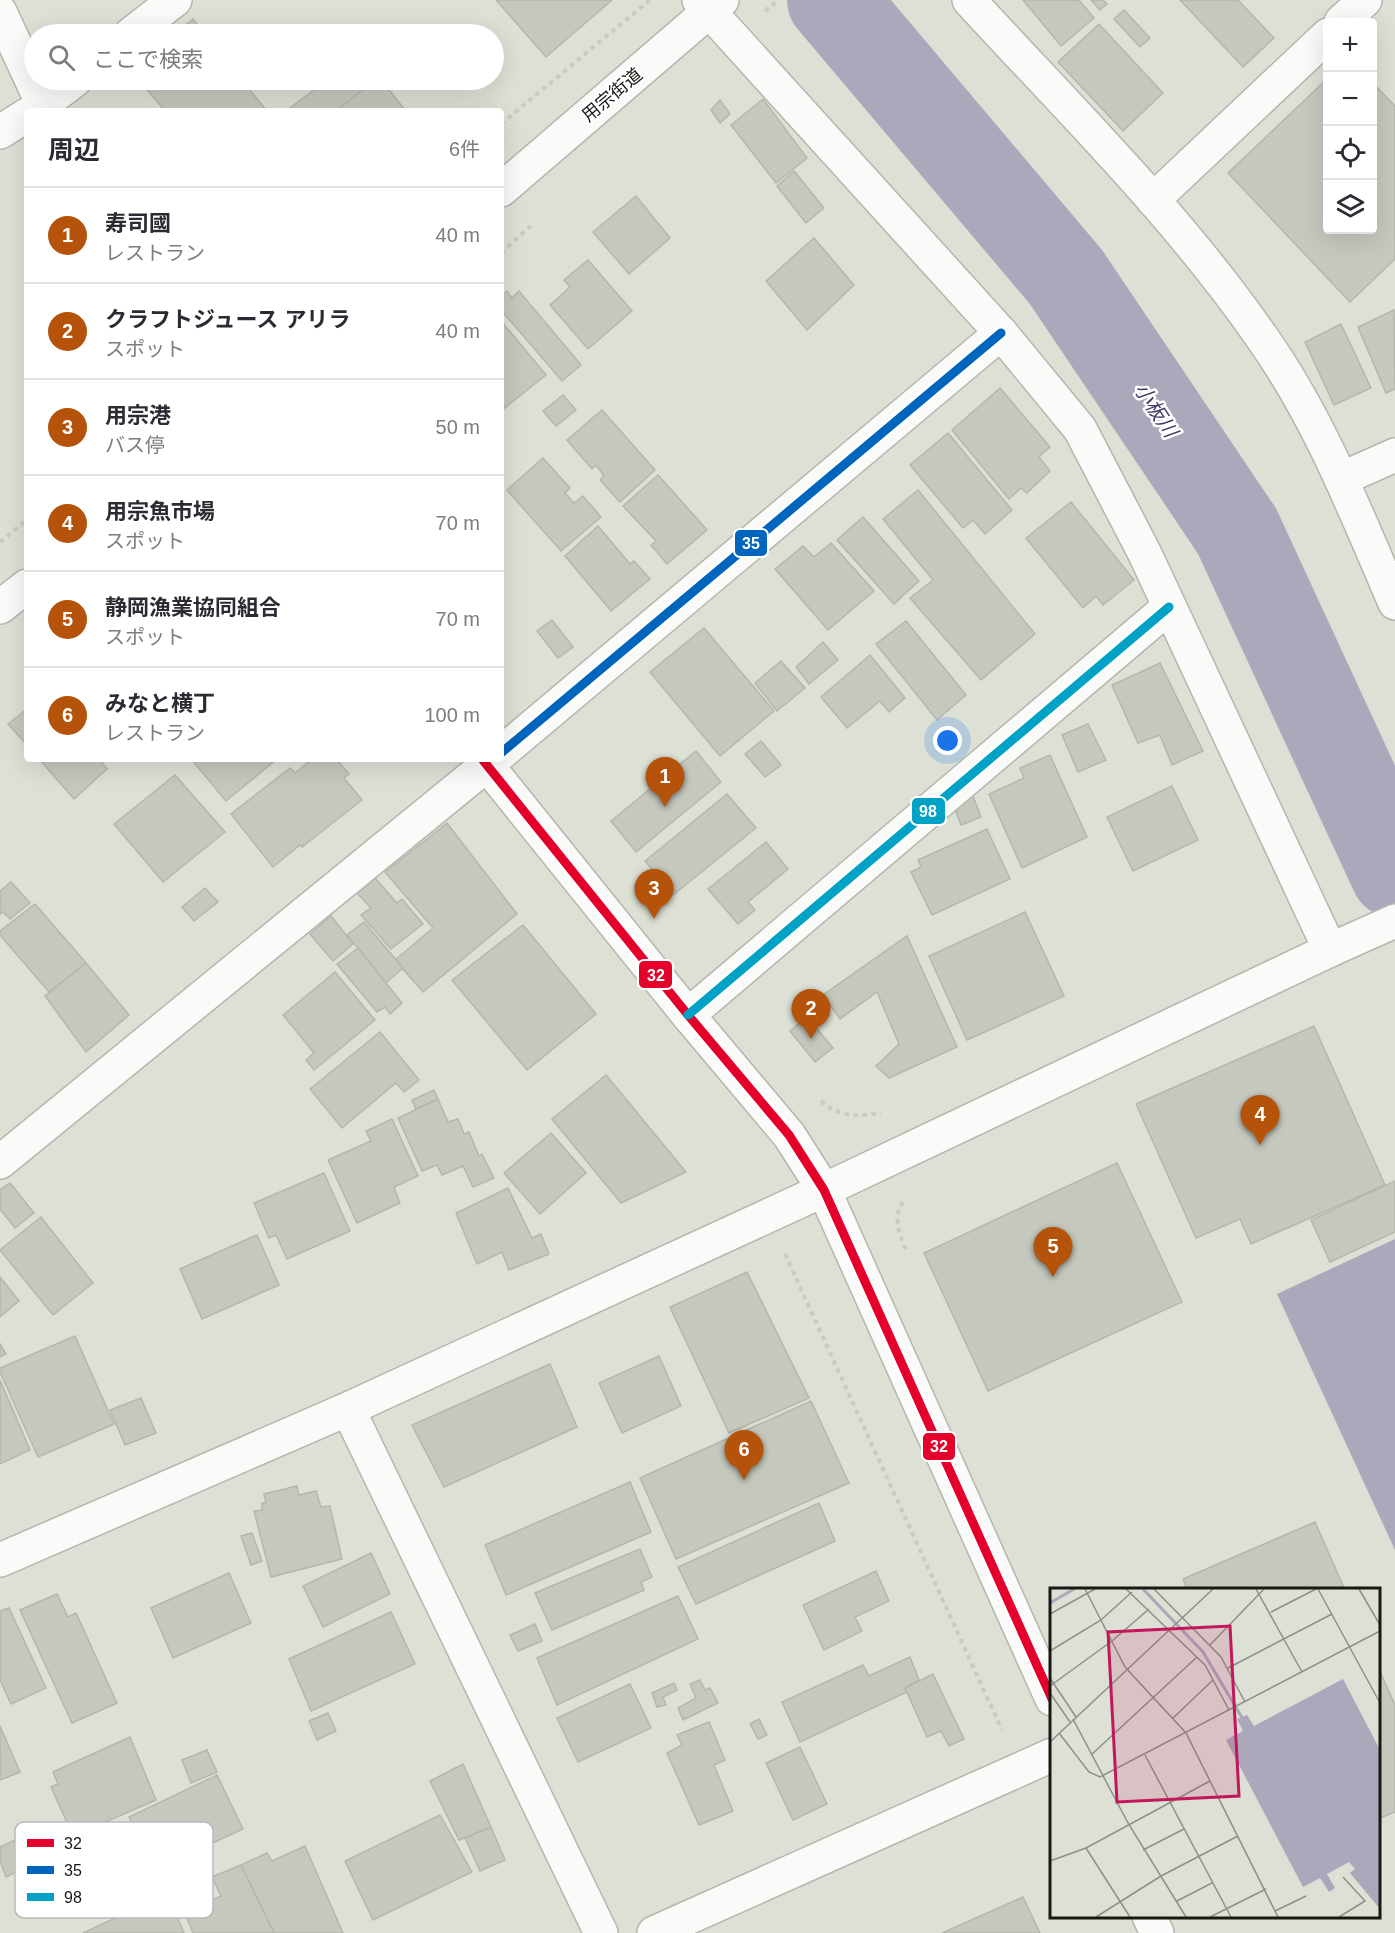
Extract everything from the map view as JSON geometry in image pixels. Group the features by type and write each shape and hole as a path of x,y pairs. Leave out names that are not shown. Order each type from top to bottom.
{"street":[{"path":"145,24 175,0"},
{"path":"969,0 1154,200 1207,263 1264,340 1315,424 1395,603"},
{"path":"1345,18 1365,0"},
{"path":"712,3 1001,333 1080,429 1145,554 1168,607 1336,947"},
{"name":"用宗街道","path":"504,187 712,3"},
{"path":"0,12 24,76"},
{"path":"1154,200 1323,40"},
{"path":"29,90 36,108"},
{"path":"40,108 62,90"},
{"path":"0,132 24,118"},
{"path":"504,748 1001,333"},
{"path":"1341,479 1395,455"},
{"path":"0,607 24,588"},
{"path":"688,1015 1168,607"},
{"path":"0,1162 487,762"},
{"path":"493,762 688,1015 789,1135 824,1190 1050,1695"},
{"path":"0,1560 348,1409 824,1190 1395,921"},
{"path":"348,1409 601,1933"},
{"path":"654,1933 1050,1756"},
{"path":"1149,1918 1156,1933"}],"path":[{"path":"504,122 650,0"},
{"path":"0,542 24,522"},
{"path":"818,1098 825,1106 850,1116 878,1113 889,1108"},
{"path":"782,1247 1003,1731"}],"shaded area":[{"path":"1395,1239 1395,1550 1277,1294"}],"building":[{"path":"496,0 612,0 546,57"},
{"path":"1023,0 1079,0 1094,18 1061,46"},
{"path":"1091,0 1103,0 1107,4 1100,10"},
{"path":"1180,0 1238,0 1274,38 1243,67"},
{"path":"1124,10 1150,38 1140,47 1114,19"},
{"path":"193,19 197,24 187,24"},
{"path":"1099,24 1163,93 1123,131 1058,62"},
{"path":"1323,83 1323,234 1377,234 1377,87 1395,106 1395,259 1350,302 1228,173"},
{"path":"147,90 250,90 265,108 162,108"},
{"path":"314,90 363,90 340,108 290,108"},
{"path":"362,90 389,90 404,108 340,108"},
{"path":"763,99 807,158 776,183 731,125"},
{"path":"720,100 730,114 720,123 711,110"},
{"path":"794,171 824,208 806,223 777,186"},
{"path":"636,196 670,238 629,274 593,232"},
{"path":"814,238 854,285 807,330 766,281"},
{"path":"588,260 632,311 588,349 550,305 570,287 564,280"},
{"path":"507,291 512,298 519,291 581,365 562,381 504,313 504,294"},
{"path":"1394,310 1395,389 1386,393 1358,327"},
{"path":"504,324 546,375 504,409"},
{"path":"1341,324 1371,388 1334,405 1305,342"},
{"path":"1000,388 1050,447 1039,457 1050,471 1027,493 1021,488 1009,499 952,430"},
{"path":"563,395 576,410 556,426 543,411"},
{"path":"602,410 655,470 620,502 600,480 604,476 596,465 592,469 567,440"},
{"path":"948,433 1012,510 985,534 973,520 963,528 910,465"},
{"path":"543,458 570,488 565,493 574,503 583,496 601,517 561,551 507,490"},
{"path":"658,475 707,530 667,564 651,545 656,541 623,506"},
{"path":"918,490 1035,634 981,680 910,598 933,580 883,519"},
{"path":"1071,502 1134,580 1103,605 1096,596 1083,608 1026,538"},
{"path":"863,517 919,581 894,604 837,540"},
{"path":"598,526 630,564 634,561 650,579 611,611 565,556"},
{"path":"831,543 874,591 828,630 775,569 803,546 814,557"},
{"path":"552,620 573,647 558,658 537,631"},
{"path":"906,621 966,695 937,720 876,644"},
{"path":"704,628 774,711 720,756 650,672"},
{"path":"823,642 838,660 809,684 796,667"},
{"path":"870,655 905,698 889,712 880,701 847,728 821,697"},
{"path":"781,661 805,688 777,711 755,683"},
{"path":"1160,663 1203,751 1172,765 1160,735 1138,743 1112,685"},
{"path":"24,711 24,742 8,724"},
{"path":"1088,724 1106,760 1078,772 1062,735"},
{"path":"761,741 781,765 765,777 745,754"},
{"path":"696,751 721,782 636,852 611,821"},
{"path":"1050,755 1087,837 1022,868 989,794 1024,778 1020,768"},
{"path":"42,762 101,762 107,769 74,799"},
{"path":"194,762 273,762 226,801"},
{"path":"308,762 339,762 349,774 344,778 362,800 273,867 231,814 290,768 295,773"},
{"path":"175,775 225,832 163,882 114,824"},
{"path":"1172,786 1198,840 1133,871 1107,817"},
{"path":"727,794 756,828 673,895 645,861"},
{"path":"973,796 981,817 961,825 953,804"},
{"path":"447,823 517,914 423,992 395,960 433,928 385,872"},
{"path":"987,829 1010,879 932,915 911,872 921,867 918,860"},
{"path":"766,842 788,869 748,902 755,910 738,924 708,889"},
{"path":"375,878 397,903 402,899 423,924 391,949 361,915 371,908 357,893"},
{"path":"11,882 30,903 10,919 3,912 0,914 0,891"},
{"path":"205,888 218,902 194,921 182,907"},
{"path":"35,904 86,963 49,992 0,935 0,931"},
{"path":"1025,912 1064,996 967,1040 929,956"},
{"path":"331,916 353,944 333,961 310,934"},
{"path":"364,922 403,968 386,983 347,935"},
{"path":"523,925 596,1014 527,1070 452,980"},
{"path":"907,936 957,1047 889,1078 876,1066 899,1044 877,992 840,1019 823,995"},
{"path":"358,948 402,1003 390,1014 385,1007 377,1012 337,964"},
{"path":"86,963 129,1015 86,1052 45,996"},
{"path":"335,972 375,1020 314,1070 306,1060 314,1053 283,1015"},
{"path":"807,1017 833,1048 815,1062 790,1031"},
{"path":"1314,1026 1385,1185 1251,1244 1240,1219 1196,1238 1136,1104"},
{"path":"380,1032 419,1080 404,1092 396,1083 342,1128 310,1089"},
{"path":"606,1075 686,1172 621,1203 552,1119"},
{"path":"434,1090 438,1099 416,1109 412,1100"},
{"path":"438,1099 448,1122 458,1119 464,1134 469,1132 479,1156 482,1154 494,1178 473,1187 463,1166 442,1175 437,1165 422,1171 398,1118"},
{"path":"392,1119 418,1176 394,1187 400,1203 357,1223 328,1160 371,1141 366,1131"},
{"path":"551,1133 586,1173 540,1214 504,1173"},
{"path":"1117,1163 1182,1302 988,1391 924,1253"},
{"path":"324,1173 350,1231 287,1259 276,1235 269,1238 254,1203"},
{"path":"1395,1181 1395,1232 1330,1262 1311,1220"},
{"path":"10,1183 34,1213 15,1228 0,1209 0,1190"},
{"path":"508,1188 532,1238 541,1234 549,1254 509,1270 502,1252 477,1264 456,1213"},
{"path":"41,1217 93,1283 53,1315 0,1250"},
{"path":"257,1235 279,1285 202,1319 180,1269"},
{"path":"747,1272 809,1398 729,1433 670,1307"},
{"path":"0,1277 19,1301 0,1317"},
{"path":"75,1336 114,1424 38,1457 0,1368"},
{"path":"0,1344 6,1354 0,1357"},
{"path":"659,1356 681,1406 622,1433 599,1383"},
{"path":"550,1364 577,1427 444,1487 412,1425"},
{"path":"0,1380 30,1450 0,1464"},
{"path":"141,1398 156,1433 125,1445 110,1410"},
{"path":"811,1401 849,1483 676,1559 640,1478"},
{"path":"630,1482 651,1532 506,1595 485,1545"},
{"path":"297,1486 299,1495 316,1491 321,1507 330,1506 342,1559 271,1577 254,1511 262,1510 262,1503 266,1503 264,1494"},
{"path":"819,1503 835,1541 696,1604 678,1567"},
{"path":"1315,1522 1344,1588 1186,1588 1183,1579"},
{"path":"252,1533 262,1561 251,1565 241,1536"},
{"path":"640,1549 652,1577 641,1582 644,1590 552,1630 535,1593"},
{"path":"371,1553 390,1594 323,1627 303,1586"},
{"path":"876,1571 889,1601 855,1617 862,1631 824,1650 803,1605"},
{"path":"229,1573 251,1623 173,1658 151,1608"},
{"path":"57,1594 68,1617 76,1613 117,1703 72,1723 20,1610"},
{"path":"678,1596 698,1639 557,1705 537,1658"},
{"path":"9,1608 46,1688 11,1704 0,1680 0,1611"},
{"path":"391,1612 415,1664 311,1711 289,1659"},
{"path":"535,1624 542,1641 518,1651 510,1635"},
{"path":"910,1657 919,1680 905,1688 907,1692 800,1742 782,1702 863,1665 869,1676"},
{"path":"1380,1671 1395,1705 1395,1812 1380,1818"},
{"path":"933,1674 964,1739 949,1746 941,1731 927,1737 905,1688"},
{"path":"700,1680 705,1690 710,1688 718,1703 683,1720 678,1708 696,1698 690,1684"},
{"path":"674,1683 677,1690 663,1697 666,1705 657,1707 652,1693"},
{"path":"630,1684 651,1728 578,1762 557,1718"},
{"path":"328,1713 336,1731 317,1740 309,1721"},
{"path":"759,1719 767,1735 758,1739 750,1724"},
{"path":"709,1722 725,1760 714,1765 733,1811 699,1825 667,1753 682,1745 677,1735"},
{"path":"0,1726 20,1772 0,1780"},
{"path":"130,1737 156,1800 105,1822 67,1822 51,1787 58,1784 53,1772"},
{"path":"800,1747 827,1804 793,1820 766,1763"},
{"path":"207,1750 217,1772 191,1783 182,1760"},
{"path":"463,1764 491,1827 459,1840 430,1781"},
{"path":"217,1775 243,1829 213,1843 213,1822 132,1822 129,1817"},
{"path":"440,1815 472,1872 373,1920 345,1861"},
{"path":"491,1827 505,1860 480,1871 465,1838"},
{"path":"15,1840 15,1873 6,1877 0,1861 0,1847"},
{"path":"305,1846 343,1933 274,1933 241,1865 267,1853 272,1861"},
{"path":"241,1865 274,1933 193,1933 187,1918 213,1918 213,1900 221,1896 213,1877"},
{"path":"1023,1897 1040,1933 942,1933"},
{"path":"115,1918 177,1918 184,1933 83,1933"}],"waterway":[{"name":"小板川","path":"832,0 1066,277 1237,531 1395,873"}],"transit line":[{"name":"35","path":"504,750 1001,333"},
{"name":"98","path":"688,1015 1169,607"},
{"name":"32","path":"484,762 688,1015 789,1135 824,1190 1050,1695"}],"place":[{"name":"寿司國","path":"665,807"},
{"name":"用宗港","path":"654,919"},
{"name":"クラフトジュース アリラ","path":"811,1039"},
{"name":"用宗魚市場","path":"1260,1145"},
{"name":"静岡漁業協同組合","path":"1053,1277"},
{"name":"みなと横丁","path":"744,1480"}]}
